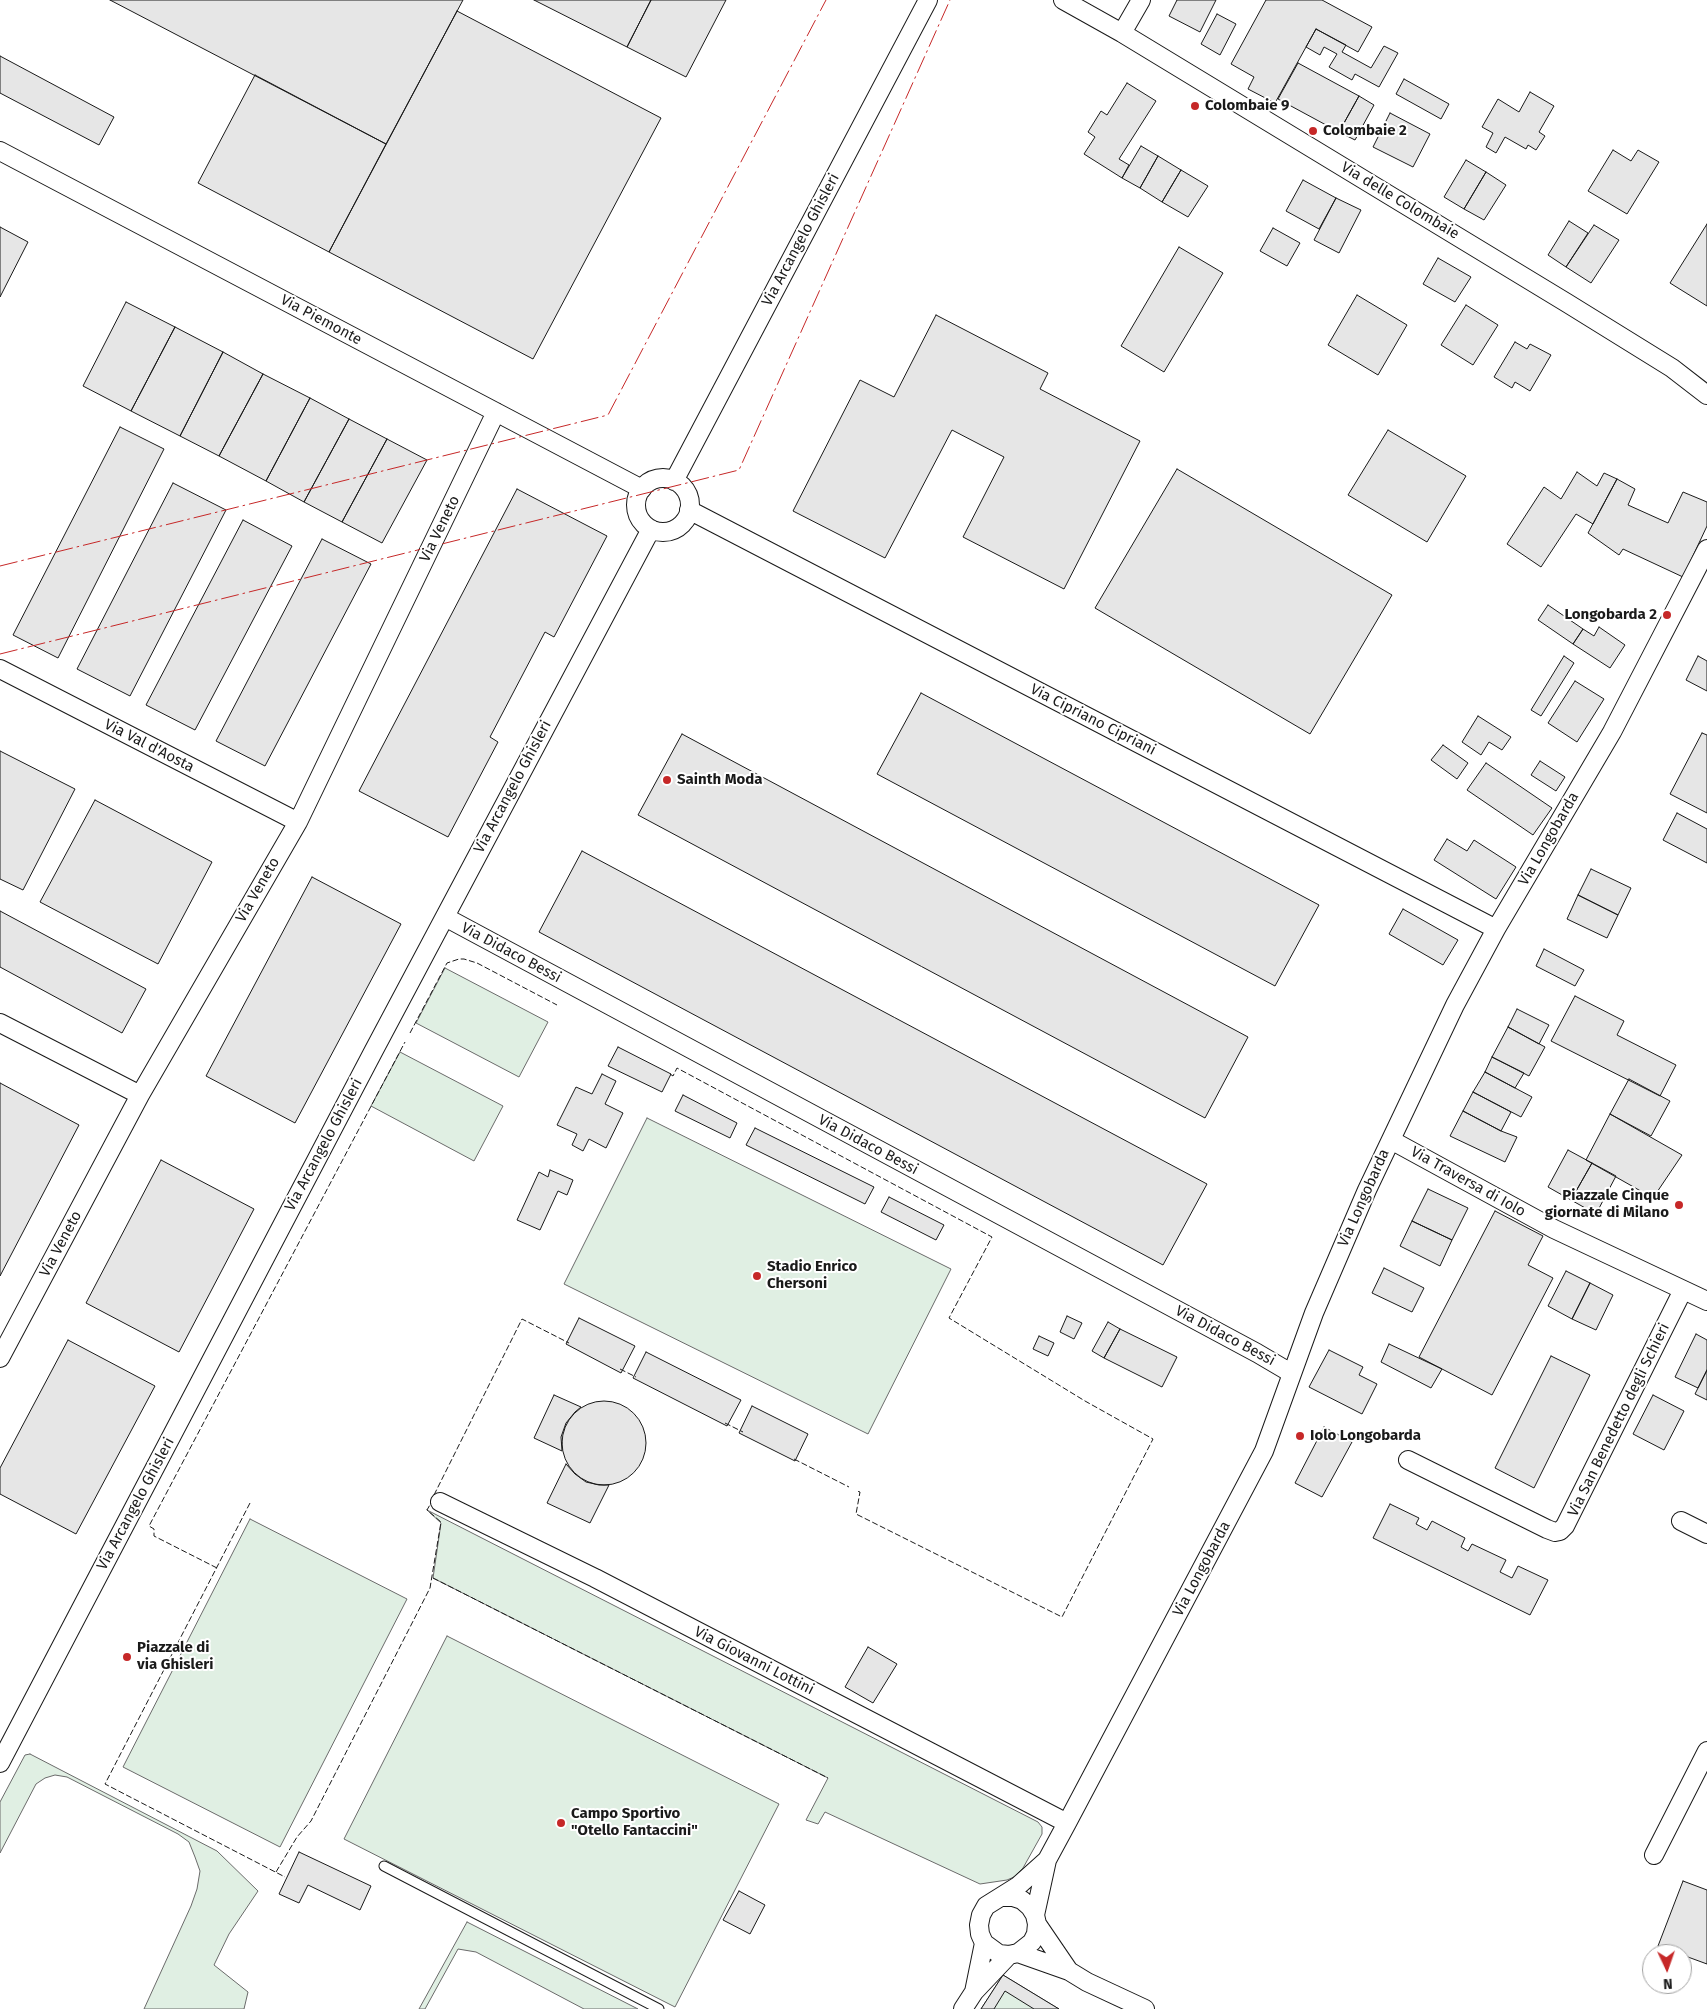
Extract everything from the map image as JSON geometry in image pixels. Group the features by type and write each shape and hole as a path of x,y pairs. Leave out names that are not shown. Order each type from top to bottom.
{"street":[{"name":"Via Arcangelo Ghisleri","path":"674,480 928,0"},
{"name":"Via delle Colombaie","path":"1063,0 1122,33 1567,303 1672,368 1707,395"},
{"path":"1122,33 1141,0"},
{"name":"Via Piemonte","path":"0,151 642,489"},
{"name":"Via Veneto","path":"2,1348 140,1095 298,822 496,412"},
{"path":"656,479 674,480 687,492 690,510 687,518 675,529 659,532 651,529 644,524 637,511 638,496 648,483 656,479"},
{"name":"Via Cipriano Cipriani","path":"690,510 1496,930"},
{"name":"Via Arcangelo Ghisleri","path":"0,1763 651,529"},
{"name":"Via Longobarda","path":"984,1943 980,1934 979,1924 986,1906 994,1900 1003,1897 1031,1876 1047,1860 1264,1451 1314,1313 1359,1208 1455,1005 1496,930 1612,732 1707,549"},
{"name":"Via Val d'Aosta","path":"0,669 298,822"},
{"name":"Via Didaco Bessi","path":"445,917 1291,1373"},
{"path":"0,1023 140,1095"},
{"name":"Via Traversa di Iolo","path":"1391,1140 1554,1229 1707,1301"},
{"name":"Via San Benedetto degli Schieri","path":"1408,1460 1547,1529 1555,1532 1560,1530 1565,1526 1683,1290"},
{"name":"Via Giovanni Lottini","path":"440,1502 604,1582 1067,1823"},
{"path":"1681,1521 1707,1534"},
{"path":"1654,1855 1707,1751"},
{"name":"Via Longobarda","path":"974,1992 1013,1954 1026,1949 1032,1942 1036,1934 1036,1920 1047,1860"},
{"path":"1003,1897 1013,1897 1022,1900 1030,1907 1036,1920 1069,1971"},
{"path":"963,2009 974,1992 984,1943 999,1954 1013,1954 1069,1971 1087,1982 1146,2009"}],"lane":[{"path":"384,1866 659,2009"}],"green space":[{"path":"445,968 548,1022 519,1077 416,1023"},
{"path":"400,1052 503,1106 474,1161 371,1106"},
{"name":"Stadio Enrico Chersoni","path":"647,1118 951,1269 868,1434 564,1284"},
{"path":"427,1510 1038,1822 1042,1827 1042,1834 1023,1868 1014,1877 1007,1880 980,1884 825,1812 818,1824 806,1820 828,1778 433,1578 441,1523"},
{"path":"250,1519 407,1599 280,1847 123,1767"},
{"name":"Campo Sportivo \"Otello Fantaccini\"","path":"447,1636 779,1804 675,2007 344,1839"},
{"path":"30,1754 217,1851 258,1891 229,1934 214,1965 248,1992 244,2009 144,2009 197,1889 200,1871 189,1842 178,1834 67,1777 55,1775 45,1778 36,1784 0,1853 0,1802 25,1755"},
{"path":"467,1922 638,2009 584,2009 476,1952 458,1949 425,2009 419,2009"},
{"path":"1003,1975 1059,2009 981,2009"}],"building":[{"path":"110,0 463,0 386,144"},
{"path":"534,0 651,0 627,47"},
{"path":"651,0 726,0 686,77 627,47"},
{"path":"1177,0 1216,0 1200,32 1169,16"},
{"path":"1266,0 1322,0 1372,27 1358,52 1316,29 1275,103 1248,89 1254,77 1231,64"},
{"path":"457,11 661,118 533,359 329,252"},
{"path":"1217,14 1236,24 1220,55 1201,44"},
{"path":"1316,29 1346,45 1342,52 1371,68 1384,46 1398,53 1379,87 1355,74 1352,80 1329,67 1337,54 1324,47 1320,55 1306,47"},
{"path":"0,56 114,117 99,145 0,93"},
{"path":"1298,63 1359,96 1339,132 1278,99"},
{"path":"255,75 386,144 329,252 198,183"},
{"path":"1404,79 1449,104 1441,119 1396,94"},
{"path":"1127,83 1156,101 1119,159 1129,165 1122,178 1084,154 1095,137 1088,132 1101,111 1107,115"},
{"path":"1530,92 1554,106 1539,132 1545,136 1536,150 1528,145 1526,149 1505,137 1496,153 1486,147 1493,133 1482,127 1498,99 1519,112"},
{"path":"1359,96 1374,105 1355,140 1339,132"},
{"path":"1390,113 1430,134 1413,167 1373,147"},
{"path":"1141,146 1158,156 1140,188 1122,178"},
{"path":"1613,150 1631,161 1638,150 1659,162 1627,214 1588,191"},
{"path":"1158,156 1181,170 1162,202 1140,188"},
{"path":"1466,160 1486,172 1464,209 1444,197"},
{"path":"1181,170 1208,186 1188,217 1162,202"},
{"path":"1486,172 1506,185 1484,220 1464,209"},
{"path":"1303,180 1336,198 1319,229 1286,211"},
{"path":"1336,198 1361,210 1339,253 1314,240"},
{"path":"1569,221 1588,233 1566,267 1548,255"},
{"path":"1707,224 1707,306 1670,283"},
{"path":"1594,225 1619,240 1591,283 1566,267"},
{"path":"0,227 28,242 0,297"},
{"path":"1273,228 1300,243 1287,266 1260,251"},
{"path":"1179,247 1223,273 1164,372 1121,346"},
{"path":"1438,258 1471,277 1455,302 1423,284"},
{"path":"1357,295 1407,325 1378,375 1328,345"},
{"path":"126,302 175,327 131,411 83,386"},
{"path":"1466,305 1498,325 1473,365 1441,345"},
{"path":"936,315 1048,373 1040,389 1140,441 1064,589 963,537 1004,457 952,430 885,558 793,511 860,380 894,397"},
{"path":"175,327 223,352 180,436 131,411"},
{"path":"1515,342 1527,349 1530,344 1551,355 1530,391 1515,382 1512,388 1494,377"},
{"path":"223,352 263,374 219,456 180,436"},
{"path":"263,374 310,398 266,481 219,456"},
{"path":"310,398 349,419 304,502 266,481"},
{"path":"349,419 387,439 342,522 304,502"},
{"path":"120,427 164,449 58,658 13,635"},
{"path":"1388,430 1466,476 1427,542 1348,495"},
{"path":"387,439 427,460 382,543 342,522"},
{"path":"1177,469 1392,595 1310,734 1095,608"},
{"path":"1577,472 1597,486 1604,473 1617,479 1593,524 1576,514 1541,567 1507,544 1544,487 1561,499"},
{"path":"1617,479 1635,489 1628,505 1668,523 1683,492 1707,502 1707,526 1683,577 1623,549 1619,555 1588,533"},
{"path":"173,483 226,510 130,696 77,669"},
{"path":"517,489 607,536 554,637 545,632 490,737 498,742 448,837 359,791"},
{"path":"243,520 292,546 195,730 146,705"},
{"path":"322,539 371,564 265,766 216,741"},
{"path":"1548,605 1583,629 1573,644 1538,620"},
{"path":"1599,627 1625,645 1610,668 1573,644 1583,629 1594,636"},
{"path":"1564,656 1574,663 1541,716 1531,710"},
{"path":"1698,656 1707,661 1707,691 1686,680"},
{"path":"1575,681 1604,699 1577,742 1548,723"},
{"path":"921,693 1319,905 1275,986 877,774"},
{"path":"1478,716 1511,737 1502,750 1489,742 1481,755 1462,742"},
{"path":"1702,733 1707,735 1707,813 1670,794"},
{"path":"682,734 1248,1037 1205,1118 638,815"},
{"path":"1443,745 1468,763 1457,779 1431,760"},
{"path":"0,751 75,789 23,890 0,879"},
{"path":"1540,761 1565,777 1556,791 1531,775"},
{"path":"1486,763 1552,808 1533,835 1467,790"},
{"path":"95,800 212,862 158,964 40,902"},
{"path":"1677,813 1707,829 1707,863 1663,840"},
{"path":"1447,839 1467,851 1474,840 1516,867 1496,899 1434,860"},
{"path":"582,851 1207,1184 1163,1265 539,932"},
{"path":"1591,869 1631,888 1618,915 1578,895"},
{"path":"312,877 401,924 295,1123 206,1076"},
{"path":"1578,895 1618,915 1607,938 1567,919"},
{"path":"1403,909 1458,940 1443,965 1389,934"},
{"path":"0,911 146,989 122,1033 0,967"},
{"path":"1544,949 1584,970 1575,986 1536,966"},
{"path":"1575,996 1624,1021 1617,1035 1676,1065 1660,1096 1551,1041"},
{"path":"1517,1009 1549,1025 1539,1044 1508,1027"},
{"path":"1508,1027 1545,1047 1529,1076 1492,1057"},
{"path":"618,1047 671,1074 662,1092 608,1066"},
{"path":"1492,1057 1524,1073 1515,1088 1485,1072"},
{"path":"1485,1072 1532,1097 1521,1117 1473,1092"},
{"path":"602,1074 616,1081 605,1104 623,1113 606,1148 589,1139 583,1151 572,1145 577,1134 557,1125 576,1087 592,1094"},
{"path":"1629,1079 1670,1101 1651,1136 1610,1114"},
{"path":"0,1083 79,1125 0,1276"},
{"path":"1473,1092 1511,1112 1501,1131 1463,1111"},
{"path":"683,1095 737,1123 730,1138 675,1111"},
{"path":"1463,1111 1501,1131 1517,1137 1505,1162 1450,1136"},
{"path":"1610,1114 1682,1155 1653,1198 1586,1160"},
{"path":"755,1128 874,1187 865,1204 746,1145"},
{"path":"1568,1150 1592,1163 1571,1200 1548,1187"},
{"path":"161,1160 254,1209 179,1352 86,1303"},
{"path":"1592,1163 1616,1176 1596,1214 1571,1200"},
{"path":"550,1170 573,1180 567,1195 558,1191 540,1230 517,1220 539,1172 548,1177"},
{"path":"1428,1189 1468,1208 1452,1240 1412,1221"},
{"path":"889,1197 944,1225 936,1240 881,1212"},
{"path":"1495,1211 1543,1236 1528,1265 1553,1278 1492,1395 1419,1357"},
{"path":"1412,1221 1452,1240 1440,1266 1400,1246"},
{"path":"1384,1268 1424,1288 1412,1312 1372,1293"},
{"path":"1566,1271 1590,1283 1572,1319 1548,1306"},
{"path":"1590,1283 1613,1295 1596,1330 1572,1319"},
{"path":"1067,1316 1082,1323 1074,1339 1060,1332"},
{"path":"579,1318 635,1346 621,1373 566,1344"},
{"path":"1108,1322 1120,1329 1104,1358 1092,1351"},
{"path":"1120,1329 1177,1357 1162,1387 1104,1358"},
{"path":"1696,1334 1707,1340 1707,1370 1698,1388 1675,1377"},
{"path":"1039,1336 1054,1343 1048,1356 1033,1349"},
{"path":"68,1340 155,1386 76,1534 0,1494 0,1468"},
{"path":"1389,1344 1442,1369 1431,1388 1381,1362"},
{"path":"1329,1350 1363,1367 1359,1375 1377,1384 1362,1414 1309,1387"},
{"path":"646,1352 741,1400 727,1426 633,1378"},
{"path":"1551,1356 1590,1375 1534,1488 1495,1468"},
{"path":"1707,1370 1707,1400 1695,1394"},
{"path":"554,1395 581,1407 566,1423 561,1437 562,1451 534,1438"},
{"path":"1653,1395 1684,1411 1664,1450 1633,1434"},
{"path":"604,1401 620,1404 634,1413 643,1427 646,1443 643,1459 634,1473 620,1482 604,1485 588,1482 574,1473 565,1459 562,1443 565,1427 574,1413 588,1404"},
{"path":"752,1406 808,1434 795,1461 739,1433"},
{"path":"1324,1427 1352,1442 1322,1497 1295,1483"},
{"path":"566,1464 586,1482 609,1485 590,1523 547,1503"},
{"path":"1390,1504 1419,1518 1416,1524 1427,1530 1432,1521 1465,1538 1461,1547 1468,1551 1472,1544 1506,1560 1500,1572 1512,1578 1518,1566 1548,1580 1530,1615 1373,1538"},
{"path":"868,1647 897,1664 873,1703 845,1687"},
{"path":"299,1852 371,1886 360,1910 308,1885 299,1903 279,1894"},
{"path":"1683,1881 1707,1890 1707,1964 1692,1958 1692,1944 1659,1944"},
{"path":"739,1891 765,1905 750,1934 723,1920"},
{"path":"1003,1975 1059,2009 1034,2009 1005,1991 994,2009 981,2009"}],"fence":[{"path":"410,1033 447,963 459,959 477,963 557,1005"},
{"path":"217,1568 154,1536 154,1529 149,1526 405,1042"},
{"path":"670,1074 673,1076 677,1068 992,1237 949,1318 1085,1401 1153,1439 1062,1617 856,1514 860,1492 857,1491"},
{"path":"434,1495 522,1319 569,1343"},
{"path":"620,1369 636,1377"},
{"path":"725,1423 743,1432"},
{"path":"794,1459 849,1487"},
{"path":"250,1503 105,1784 285,1877"},
{"path":"276,1872 297,1837 311,1821 430,1588 441,1522 427,1510 431,1503"},
{"path":"433,1578 828,1778"}],"power":[{"path":"0,566 608,415 826,0"},
{"path":"0,654 739,470 950,0"}],"place":[{"name":"Colombaie 9","path":"1195,106"},
{"name":"Colombaie 2","path":"1313,131"},
{"name":"Longobarda 2","path":"1667,615"},
{"name":"Sainth Moda","path":"667,780"},
{"name":"Piazzale Cinque giornate di Milano","path":"1679,1205"},
{"name":"Stadio Enrico Chersoni","path":"757,1276"},
{"name":"Iolo Longobarda","path":"1300,1436"},
{"name":"Piazzale di via Ghisleri","path":"127,1657"},
{"name":"Campo Sportivo \"Otello Fantaccini\"","path":"561,1823"}]}
